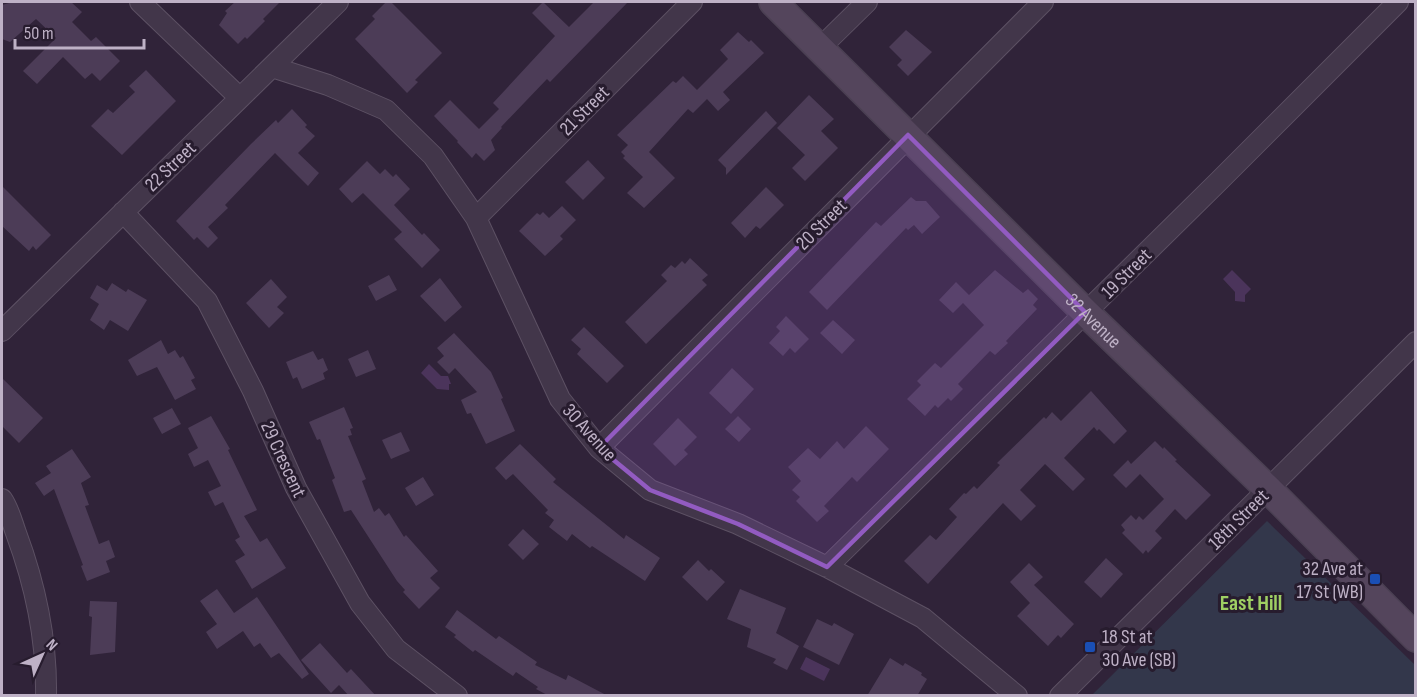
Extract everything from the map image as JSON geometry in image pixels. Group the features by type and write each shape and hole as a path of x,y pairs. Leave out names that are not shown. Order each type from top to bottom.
{"street":[{"path":"140,2 240,98"},
{"name":"22 Street","path":"2,331 338,2"},
{"name":"21 Street","path":"476,218 692,2"},
{"name":"32 Avenue","path":"773,2 1268,489 1416,638"},
{"path":"820,48 867,2"},
{"name":"20 Street","path":"599,448 1042,2"},
{"name":"19 Street","path":"827,567 1398,2"},
{"name":"30 Avenue","path":"272,67 328,85 386,110 433,156 476,218 560,399 599,448 650,490 738,524 827,567 923,618 1017,696"},
{"name":"29 Crescent","path":"123,212 207,301 253,391 296,488 360,603 396,649 457,696"},
{"name":"18th Street","path":"1060,696 1416,342"},
{"path":"2,499 24,554 39,612 46,674 46,696"}],"highlighted area":[{"path":"908,135 1085,312 827,567 738,524 650,490 599,448"}],"shaded area":[{"path":"1232,270 1251,289 1245,295 1245,302 1235,301 1235,292 1223,279"},
{"path":"429,364 441,376 448,376 451,384 449,384 449,390 437,389 421,373"},
{"path":"1267,521 1415,665 1415,695 1092,695"},
{"path":"806,657 830,669 824,681 800,669"}],"building":[{"path":"13,2 71,2 82,12 72,22 91,41 96,37 120,61 100,81 92,73 85,79 63,57 37,84 23,71 56,38 36,19 10,42 2,39 2,5"},
{"path":"235,2 280,2 247,39 245,37 238,44 219,25 227,13 225,11"},
{"path":"386,2 391,2 442,53 415,80 418,82 407,93 355,39 375,19 372,16"},
{"path":"543,2 569,27 594,2 628,2 550,82 547,79 501,127 491,140 495,150 484,161 476,153 472,158 434,116 450,100 479,129 499,109 493,103 555,36 532,13"},
{"path":"906,30 932,52 908,76 897,65 902,60 889,47"},
{"path":"738,32 749,42 751,40 764,53 723,92 730,100 718,111 707,99 693,113 688,109 649,152 675,178 644,208 627,193 643,177 623,158 625,156 621,152 628,145 617,135 673,81 676,83 683,76 697,90 728,59 720,50"},
{"path":"146,70 176,101 122,155 91,126 108,109 113,113 135,92 129,86"},
{"path":"809,95 834,119 821,131 838,148 805,181 792,168 805,155 777,128"},
{"path":"292,109 315,136 298,153 319,173 308,186 275,153 225,205 228,208 208,227 218,238 208,248 197,237 194,240 176,221 251,144 276,120 278,123"},
{"path":"766,111 777,123 726,175 726,168 718,160"},
{"path":"588,160 605,178 583,200 565,182"},
{"path":"367,161 380,174 385,169 393,177 396,174 410,189 394,205 422,235 424,233 440,250 422,268 394,239 402,232 363,193 352,203 339,189"},
{"path":"2,186 51,235 36,250 33,246 29,251 2,226"},
{"path":"766,187 784,205 760,229 756,226 745,238 731,223"},
{"path":"911,197 916,201 926,201 940,217 922,234 914,225 908,230 906,228 827,310 809,292 876,222 881,226"},
{"path":"562,206 576,220 560,236 563,239 545,256 519,231 537,213 540,215 543,212 549,218"},
{"path":"690,258 708,275 702,280 707,285 646,344 625,322 667,281 661,275 671,265 675,268 682,261 685,264"},
{"path":"995,270 1023,293 1028,289 1038,299 1033,305 1037,309 1006,341 1008,343 995,355 990,351 958,384 963,389 951,401 948,398 938,408 935,405 925,416 907,399 921,385 917,381 935,363 941,368 984,325 963,303 953,313 939,300 956,282 969,295"},
{"path":"389,275 397,290 376,301 368,286"},
{"path":"440,278 462,307 445,322 420,296"},
{"path":"271,279 287,297 277,307 284,313 269,328 246,303"},
{"path":"112,283 126,292 128,289 147,300 128,331 110,320 104,330 90,320 99,304 90,298 97,285 107,291"},
{"path":"786,316 809,339 795,353 790,348 783,356 769,343 780,331 776,327"},
{"path":"833,320 855,340 842,354 820,333"},
{"path":"584,327 624,366 607,383 577,354 581,349 571,340"},
{"path":"454,333 491,372 515,431 486,444 471,413 467,414 461,400 477,392 455,368 449,374 437,362 444,356 437,348"},
{"path":"161,340 168,354 175,350 180,358 183,356 195,378 191,380 196,389 175,400 157,367 137,376 128,360"},
{"path":"368,350 376,369 356,377 348,359"},
{"path":"313,351 318,360 323,358 328,370 323,373 325,379 302,389 297,377 293,379 286,362"},
{"path":"732,368 754,389 731,414 709,393"},
{"path":"2,378 43,418 19,443 2,426"},
{"path":"1091,391 1127,431 1114,444 1094,427 1064,458 1085,479 1073,491 1045,464 1020,490 1036,506 1021,521 1003,503 928,584 904,561 930,535 936,540 957,517 949,509 964,493 966,494 974,486 977,489 1000,465 997,463 1044,417 1046,419 1052,412 1061,421"},
{"path":"344,407 353,428 350,429 352,435 348,436 366,479 362,481 374,512 379,508 385,516 389,513 404,537 406,535 438,571 430,578 440,588 419,609 403,592 405,590 351,510 344,512 332,480 335,478 320,439 317,440 309,422"},
{"path":"172,408 181,424 162,434 153,418"},
{"path":"211,416 230,449 228,450 257,510 244,516 260,542 267,538 286,568 252,589 235,561 245,555 235,540 240,537 223,502 215,506 208,492 221,486 208,460 194,467 188,454 198,448 188,428"},
{"path":"738,416 751,429 739,442 725,429"},
{"path":"678,418 697,437 684,450 688,454 675,466 653,444"},
{"path":"866,426 889,449 857,482 852,477 824,506 829,511 817,522 796,501 800,497 792,490 801,481 788,467 808,448 820,459 837,441 844,449"},
{"path":"401,432 410,451 391,459 382,440"},
{"path":"1155,441 1163,449 1164,447 1177,460 1175,461 1211,495 1186,520 1175,509 1155,531 1162,538 1148,553 1146,550 1143,554 1122,533 1125,530 1121,525 1131,515 1136,520 1139,516 1143,520 1164,499 1140,474 1126,488 1113,475 1128,460 1131,464"},
{"path":"520,444 556,479 553,482 624,539 626,535 660,558 645,581 592,546 590,548 572,534 567,541 549,527 554,520 545,513 548,510 513,474 506,480 495,468"},
{"path":"72,449 91,477 81,483 89,505 85,506 99,544 109,540 115,557 106,561 110,572 87,581 54,489 44,496 35,483 51,473 46,466"},
{"path":"423,477 434,495 416,506 405,488"},
{"path":"523,529 539,544 523,560 508,545"},
{"path":"1106,558 1123,574 1101,598 1084,582"},
{"path":"698,560 725,582 707,601 682,577"},
{"path":"1029,563 1043,577 1034,585 1074,624 1061,638 1058,635 1048,646 1017,616 1030,603 1010,582"},
{"path":"217,589 234,613 257,597 309,674 302,679 279,653 271,658 260,643 254,647 243,631 217,649 206,632 217,624 200,601"},
{"path":"740,589 786,608 776,633 799,646 787,670 773,663 776,659 747,647 751,629 727,619"},
{"path":"90,601 117,602 115,652 90,655 92,617 89,616"},
{"path":"457,610 496,639 499,636 537,662 535,665 566,680 568,675 608,696 549,696 536,689 538,687 516,672 513,676 475,650 473,652 445,627"},
{"path":"817,619 832,626 834,623 854,634 839,665 803,647"},
{"path":"320,643 347,673 351,669 376,696 349,696 339,685 331,693 301,660"},
{"path":"890,658 903,666 905,663 922,673 921,675 927,679 917,696 867,696"}],"place":[{"name":"32 Ave at 17 St (WB)","path":"1375,579"},
{"name":"18 St at 30 Ave (SB)","path":"1090,647"}],"district":[{"name":"East Hill","path":"1251,602"}]}
